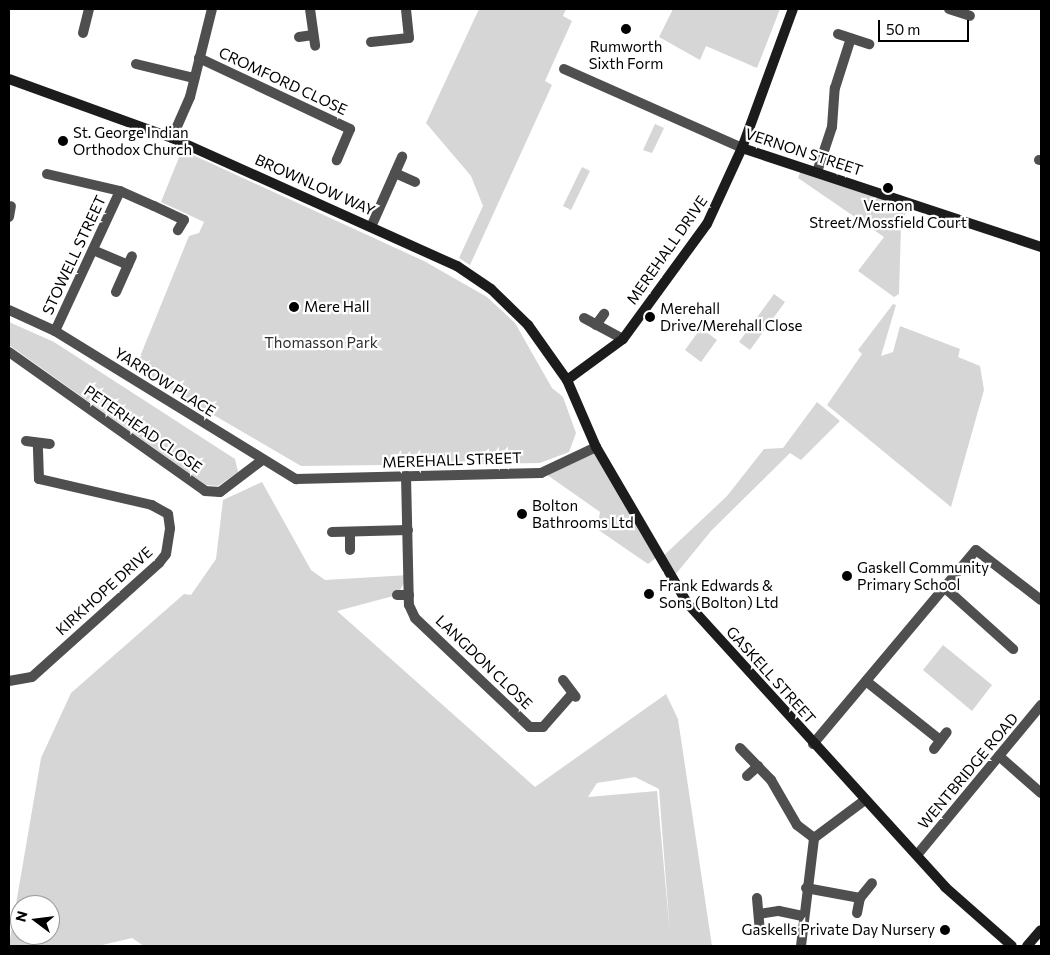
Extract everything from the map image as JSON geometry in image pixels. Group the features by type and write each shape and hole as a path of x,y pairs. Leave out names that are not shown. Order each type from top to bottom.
{"street":[{"path":"84,33 89,9"},
{"path":"172,138 194,78 212,9"},
{"path":"310,9 314,46"},
{"path":"371,42 409,38 406,9"},
{"name":"MEREHALL DRIVE","path":"567,380 623,339 707,224 742,148 794,9"},
{"path":"949,9 970,16"},
{"path":"838,34 869,44"},
{"path":"300,37 313,35"},
{"path":"817,172 832,127 835,88 851,38"},
{"name":"CROMFORD CLOSE","path":"199,58 350,129 336,160"},
{"path":"136,64 194,78"},
{"name":"VERNON STREET","path":"564,68 742,148 1041,247"},
{"name":"BROWNLOW WAY","path":"9,79 172,138 457,266 491,289 528,325 567,380"},
{"path":"371,226 402,157"},
{"path":"395,173 415,182"},
{"path":"47,174 120,192 184,220 178,230"},
{"name":"STOWELL STREET","path":"55,331 120,192"},
{"path":"9,217 12,206"},
{"path":"93,250 130,260 116,292"},
{"name":"YARROW PLACE","path":"9,310 55,331 261,461 304,480"},
{"path":"596,325 604,314"},
{"path":"584,318 623,339"},
{"name":"PETERHEAD CLOSE","path":"9,352 205,491 220,492 261,461"},
{"name":"GASKELL STREET","path":"567,380 596,447 687,603 945,887 1012,946"},
{"path":"26,441 50,444"},
{"name":"KIRKHOPE DRIVE","path":"9,684 32,677 159,563 166,554 170,528 168,514 152,505 39,479 35,473 38,443"},
{"name":"MEREHALL STREET","path":"304,480 540,473 596,447"},
{"name":"LANGDON CLOSE","path":"406,476 409,590 414,618 530,727 543,726 574,695 563,680"},
{"path":"332,532 408,530"},
{"path":"350,532 350,550"},
{"path":"814,744 976,550 1040,595"},
{"path":"944,586 1002,643 1012,649"},
{"path":"397,595 409,590"},
{"path":"866,681 940,740"},
{"name":"WENTBRIDGE ROAD","path":"917,856 1041,705"},
{"path":"740,748 758,766 797,825 814,838"},
{"path":"999,756 1041,793"},
{"path":"747,776 758,766"},
{"path":"801,946 802,916 814,838 865,800"},
{"path":"857,913 860,898 872,883"},
{"path":"806,888 860,898"},
{"path":"757,898 760,931"},
{"path":"758,914 802,916"},
{"path":"1027,946 1041,930"}],"green space":[{"path":"479,9 566,9 563,16 572,21 545,81 552,85 470,265 459,258 483,206 471,176 426,123"},
{"path":"673,9 780,9 757,68 706,46 700,60 659,37"},
{"path":"655,124 664,128 652,153 643,150"},
{"name":"Thomasson Park","path":"182,150 424,261 487,297 515,323 552,388 563,397 576,433 569,452 540,463 301,466 135,369 189,236 199,233 204,222 161,202"},
{"path":"582,167 590,171 571,210 563,206"},
{"path":"802,167 909,203 901,227 899,294 894,297 858,271 884,237 798,178"},
{"path":"774,294 785,302 750,350 739,342"},
{"path":"893,304 896,305 881,356 893,352 900,326 960,349 958,357 980,366 984,390 951,507 827,405 862,354 858,350"},
{"path":"9,322 54,342 235,459 238,472 218,486 206,485 9,345"},
{"path":"701,328 717,340 701,362 685,350"},
{"path":"817,402 840,421 801,460 790,453 711,531 671,580 659,560 727,496 764,449 783,448"},
{"path":"596,447 657,557 648,564 597,529 600,512 543,472"},
{"path":"262,482 311,570 325,580 409,575 397,595 337,611 535,787 666,694 678,719 712,946 144,946 132,938 98,946 9,945 10,939 10,945 60,945 60,895 18,895 41,758 71,693 184,594 191,595 216,559 223,500","holes":["635,777 659,789 670,934 657,791 588,797 597,783"]},
{"path":"943,645 992,685 972,711 923,670"}],"place":[{"name":"Rumworth Sixth Form","path":"626,29"},
{"name":"St. George Indian Orthodox Church","path":"63,141"},
{"name":"Vernon Street/Mossfield Court","path":"888,188"},
{"name":"Mere Hall","path":"294,307"},
{"name":"Merehall Drive/Merehall Close","path":"650,317"},
{"name":"Bolton Bathrooms Ltd","path":"522,514"},
{"name":"Gaskell Community Primary School","path":"847,576"},
{"name":"Frank Edwards & Sons (Bolton) Ltd","path":"649,594"},
{"name":"Gaskells Private Day Nursery","path":"945,930"}]}
